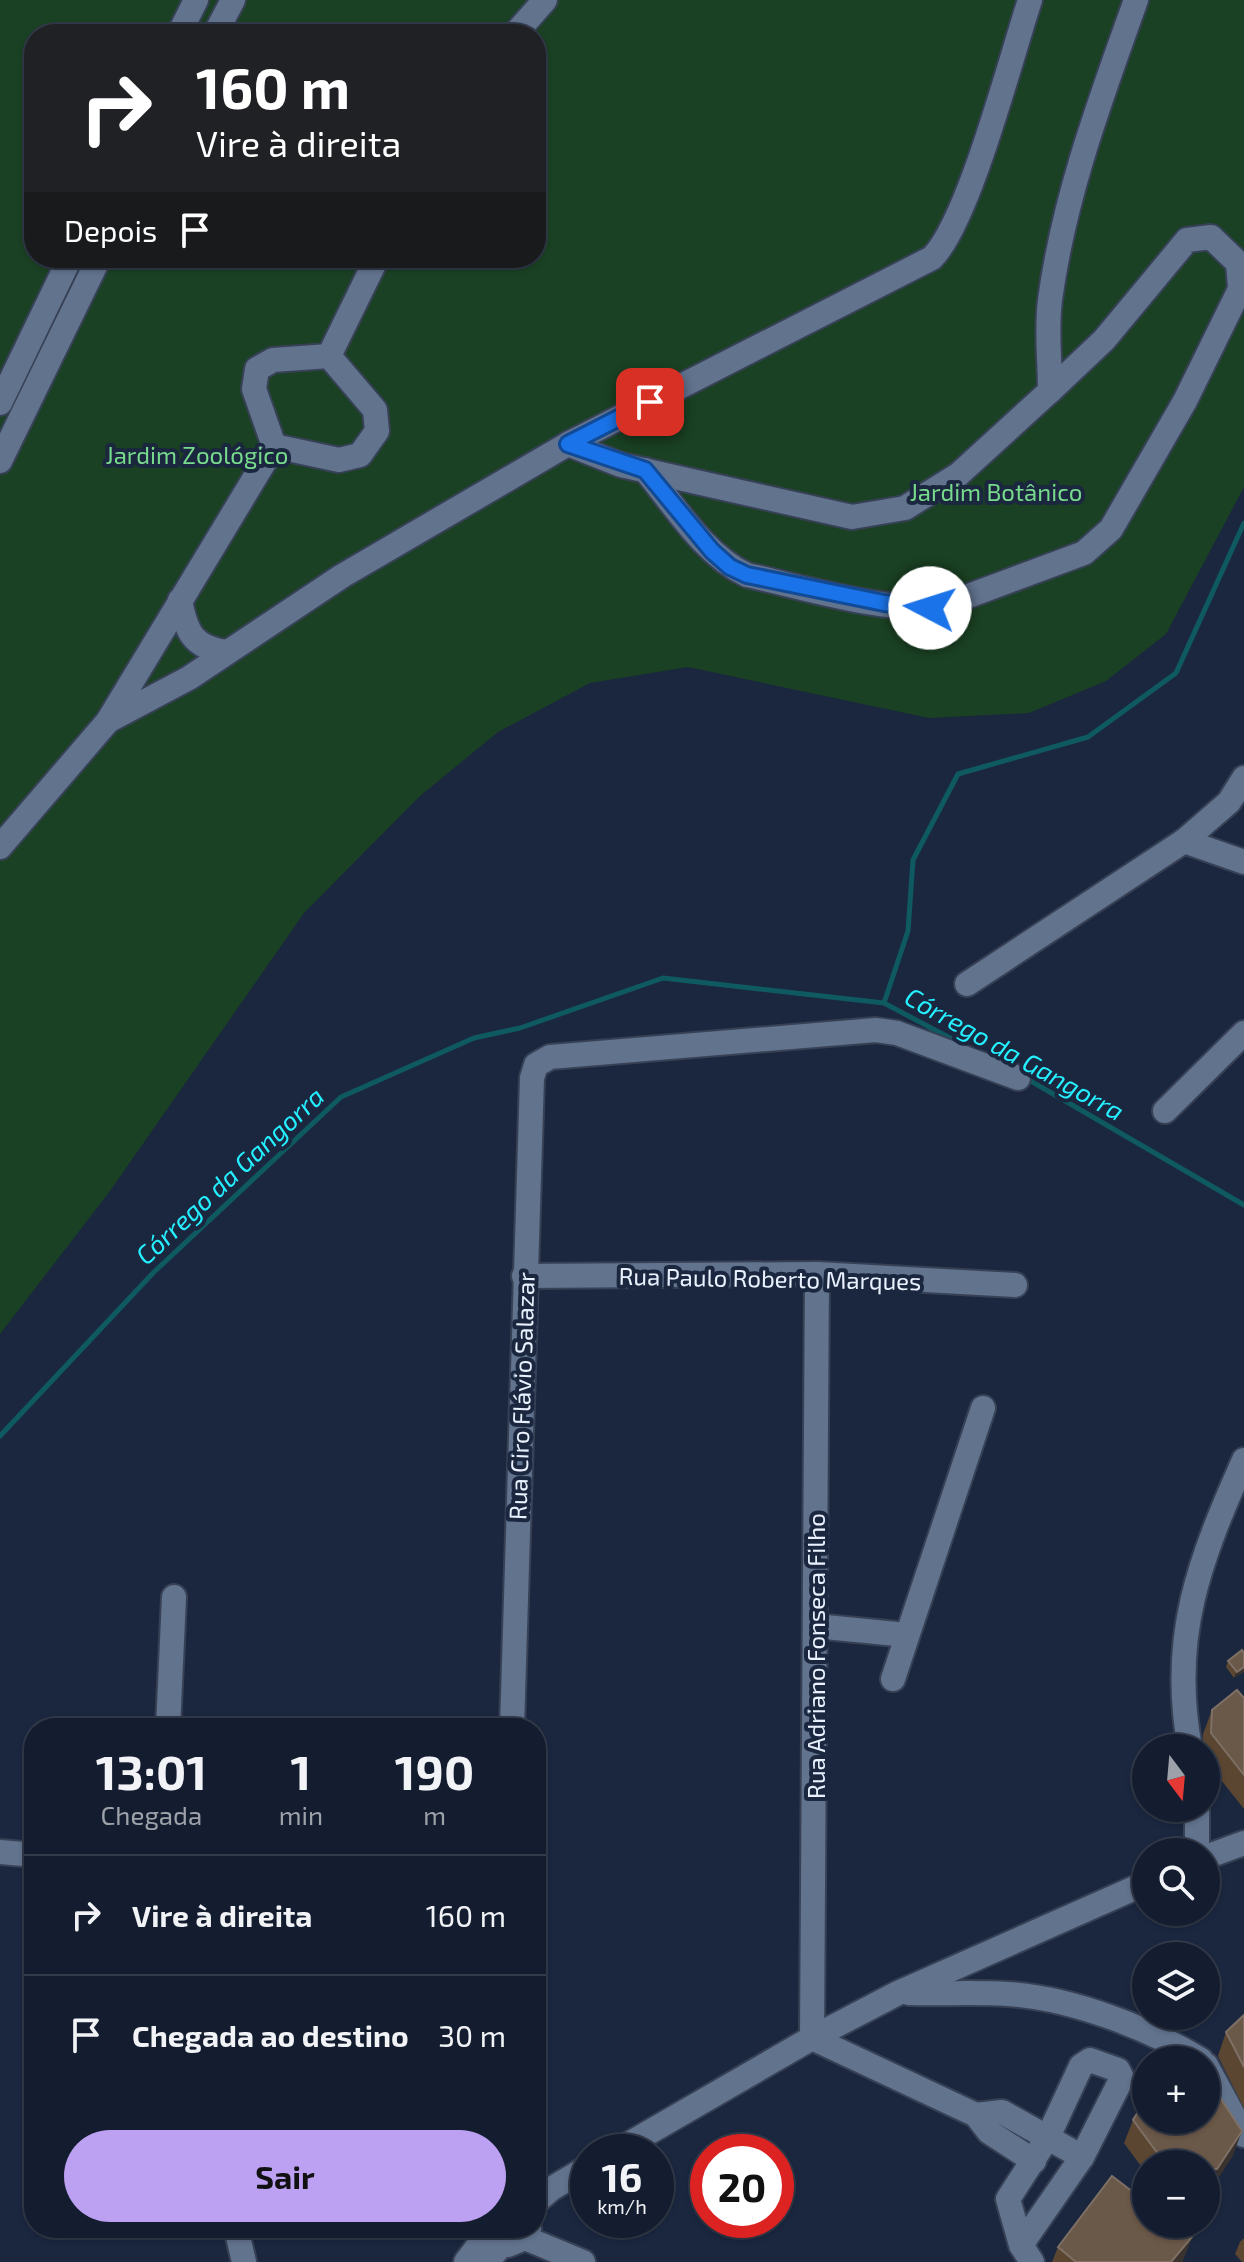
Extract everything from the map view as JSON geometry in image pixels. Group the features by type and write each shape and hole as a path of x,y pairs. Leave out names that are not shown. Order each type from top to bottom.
{"street":[{"path":"184,24 196,0"},
{"path":"220,24 233,0"},
{"path":"524,24 545,0"},
{"path":"108,721 189,678 342,576 568,444 932,258 942,247 974,171 1030,0"},
{"path":"1050,391 1046,349 1050,300 1072,191 1136,0"},
{"path":"568,444 645,470 852,517 905,508 958,475 1104,340 1187,240 1211,237 1238,263 1240,289 1232,306 1185,401 1111,529 1084,553 947,604 930,608 884,603 747,575 730,567 712,551 645,470"},
{"path":"0,403 65,268"},
{"path":"0,461 94,268"},
{"path":"329,356 372,268"},
{"path":"274,446 254,389 257,369 273,360 329,356"},
{"path":"274,446 339,460 360,455 377,431 375,410 329,356"},
{"path":"0,847 108,721 274,446"},
{"path":"180,600 184,622 195,640 205,649 227,652"},
{"path":"967,984 1184,841 1229,802 1244,778"},
{"path":"1184,841 1244,862"},
{"name":"Rua Ciro Flávio Salazar","path":"512,1718 524,1276 532,1078 536,1065 550,1057 876,1030 897,1033 1018,1078"},
{"path":"1165,1111 1244,1033"},
{"name":"Rua Paulo Roberto Marques","path":"524,1276 817,1274 1015,1285"},
{"name":"Rua Adriano Fonseca Filho","path":"812,2038 817,1274"},
{"path":"893,1679 897,1634 983,1408"},
{"path":"1188,1734 1185,1719 1187,1611 1209,1538 1244,1460"},
{"path":"168,1718 174,1597"},
{"path":"815,1626 897,1634"},
{"path":"1220,1852 1244,1843"},
{"path":"0,1852 24,1854"},
{"path":"646,2134 812,2038 898,1993 1132,1889"},
{"path":"898,1993 1012,1994 1084,2010 1178,2046"},
{"path":"812,2038 976,2115 989,2132 1034,2161"},
{"path":"1085,2062 1118,2070 1122,2078 1082,2157 1026,2254 1008,2199 1048,2137 1085,2062"},
{"path":"1220,2091 1244,2135"},
{"path":"976,2115 1002,2112 1082,2157"},
{"path":"546,2193 570,2178"},
{"path":"238,2238 244,2262"},
{"path":"466,2262 503,2238"},
{"path":"487,2262 507,2238"},
{"path":"526,2238 576,2259"}],"green space":[{"path":"0,0 1244,0 1244,487 1166,634 1106,681 1029,713 929,718 688,667 590,683 498,732 420,796 304,913 110,1191 0,1334"}],"building":[{"path":"1242,1650 1244,1667 1237,1672 1228,1661"},
{"path":"1237,1690 1244,1698 1244,1775 1220,1744 1220,1734 1211,1733 1212,1710"},
{"path":"1244,2015 1244,2067 1226,2032"},
{"path":"1220,2098 1242,2131 1220,2164 1220,2150 1155,2150 1143,2134 1220,2134"},
{"path":"1112,2176 1132,2191 1132,2238 1191,2238 1171,2262 1076,2262 1058,2247"}],"waterway":[{"path":"884,1003 908,931 913,860 958,774 1088,737 1176,673 1244,523"},
{"name":"Córrego da Gangorra","path":"0,1436 154,1272 341,1097 474,1038 520,1028 663,978 884,1003 969,1048"},
{"name":"Córrego da Gangorra","path":"1024,1077 1244,1205"}],"route":[{"path":"650,402 568,444 621,465 645,470 712,551 730,567 747,575 884,603 930,608"}],"park label":[{"name":"Jardim Zoológico","path":"197,454"},
{"name":"Jardim Botânico","path":"996,491"}]}
